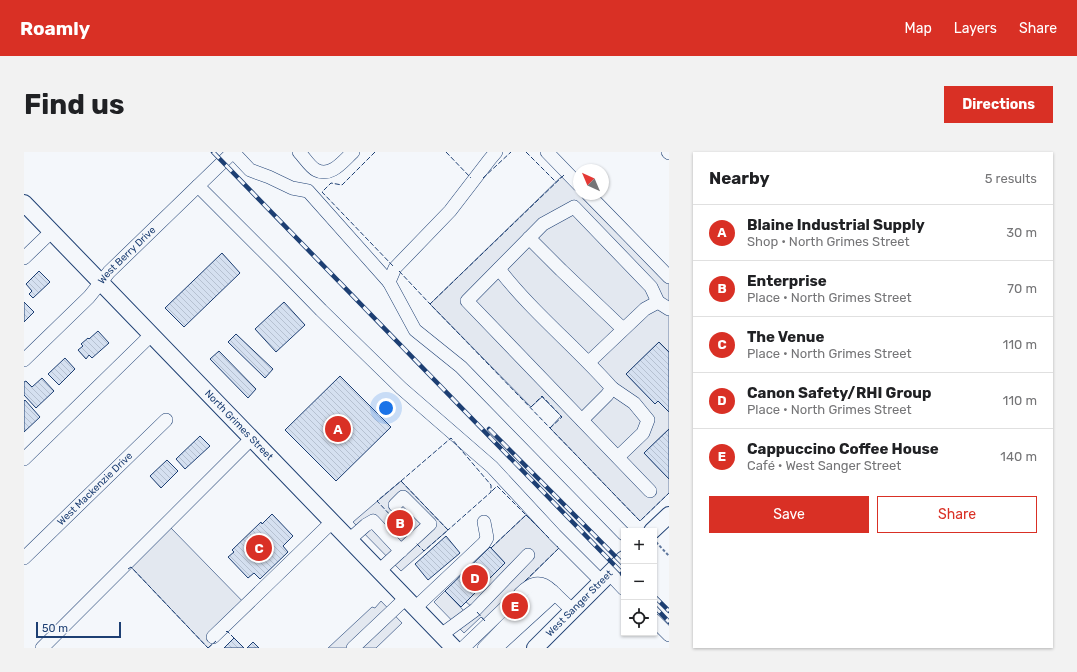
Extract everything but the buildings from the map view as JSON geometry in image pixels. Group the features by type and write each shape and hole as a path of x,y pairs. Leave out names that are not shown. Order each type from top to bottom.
{"main road":[{"name":"North Grimes Street","path":"24,203 454,648"},
{"path":"655,528 669,515"},
{"name":"West Sanger Street","path":"535,648 621,561"}],"street":[{"path":"233,152 250,170 269,176 292,188 308,191 389,282 416,330 461,367 621,531"},
{"name":"West Berry Drive","path":"24,360 89,297 109,272 233,152"},
{"path":"299,152 316,170 326,173 336,168 353,152"},
{"path":"389,282 396,268 450,211 496,152"},
{"path":"547,152 573,178"},
{"path":"198,186 401,388 492,467 555,535 605,577 621,587"},
{"path":"594,200 669,277"},
{"path":"650,491 467,301 543,224 574,207 651,287 658,302 669,310"},
{"path":"24,258 51,232"},
{"path":"529,238 623,329"},
{"path":"499,269 513,287 589,362 612,388 634,403 648,420 642,432 618,457"},
{"path":"589,362 644,309 658,302"},
{"path":"24,459 151,335"},
{"path":"582,420 612,388"},
{"name":"West Mackenzie Drive","path":"24,558 166,420"},
{"path":"42,648 252,439"},
{"path":"379,571 430,524 403,497 394,505"},
{"path":"350,540 373,521 401,551"},
{"path":"213,637 332,522"},
{"path":"353,648 484,543 487,538 484,522"},
{"path":"441,635 474,610 528,555"},
{"path":"524,598 545,591 553,592 572,610"},
{"path":"488,648 553,592"},
{"path":"463,648 511,610 488,648"},
{"path":"657,623 669,635"}],"path":[{"path":"657,543 669,556"}],"shaded area":[{"path":"563,175 573,185 573,200 588,200 669,283 669,352 659,342 626,374 655,404 658,401 669,412 669,429 644,453 669,479 669,493 640,521 550,428 561,416 542,397 531,407 430,304"},
{"path":"401,481 448,530 401,571 353,522","holes":["407,509 410,523 413,526 402,537 389,524"]},
{"path":"526,515 559,548 485,621 481,617 464,633 434,602 445,591 466,613 472,607 466,602 505,563 491,548"},
{"path":"171,528 250,609 208,648 131,567"},
{"path":"381,601 402,623 376,648 328,648 372,607 375,608"}],"railway":[{"path":"213,152 621,572"},
{"path":"489,429 623,564"},
{"path":"657,599 669,611"},
{"path":"657,609 669,622"}],"fence":[{"path":"375,152 342,185 331,183 322,192 393,266"},
{"path":"446,152 471,178"},
{"path":"483,178 511,152"},
{"path":"526,152 556,182"},
{"path":"564,175 430,304 640,521 669,493"},
{"path":"399,271 430,304"},
{"path":"531,407 542,396 562,417 550,428"},
{"path":"401,481 451,438 491,485 491,492 448,530"},
{"path":"394,519 377,501 401,481 448,530 424,551 416,543"},
{"path":"491,492 497,486 526,515 491,548"},
{"path":"526,515 549,538"},
{"path":"525,581 559,548 557,546"},
{"path":"128,569 131,567 208,648"},
{"path":"505,601 514,593"},
{"path":"477,612 485,621"},
{"path":"226,632 227,631 234,638"},
{"path":"208,648 216,641"}],"place":[{"name":"Blaine Industrial Supply","path":"338,429"},
{"name":"Enterprise","path":"400,523"},
{"name":"The Venue","path":"259,548"},
{"name":"Canon Safety/RHI Group","path":"475,578"},
{"name":"Cappuccino Coffee House","path":"515,606"}]}
